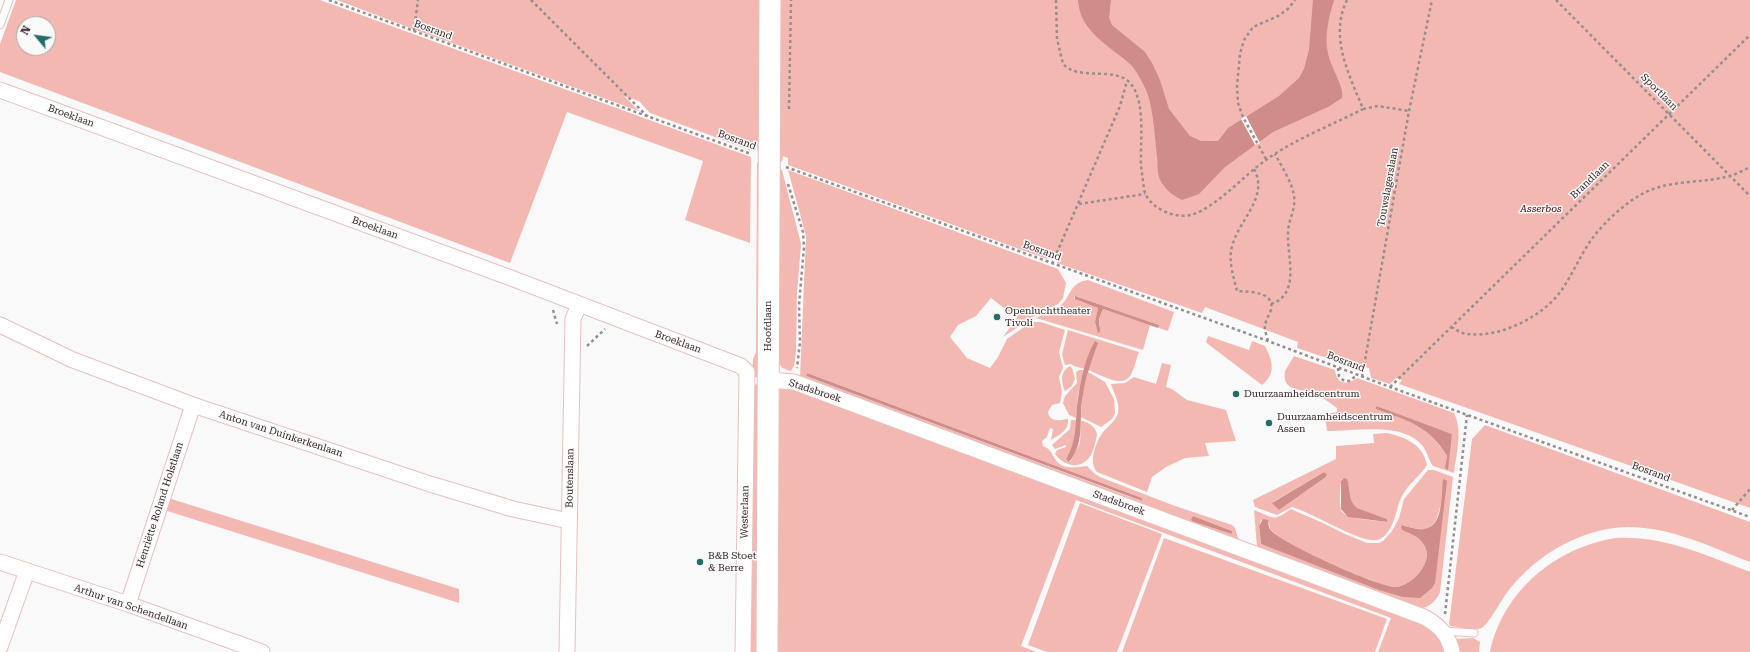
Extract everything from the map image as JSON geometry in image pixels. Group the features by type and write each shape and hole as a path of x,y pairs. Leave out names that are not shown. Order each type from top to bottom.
{"street":[{"name":"Hoofdlaan","path":"767,652 768,380 780,162 770,0"},
{"name":"Broeklaan","path":"0,90 741,366 747,372"},
{"name":"Boutenslaan","path":"567,652 573,319 579,305"},
{"name":"Anton van Duinkerkenlaan","path":"0,325 73,360 193,405 498,505 569,520"},
{"name":"Westerlaan","path":"743,652 747,372"},
{"name":"Stadsbroek","path":"768,380 794,382 1424,617 1433,621 1443,631 1452,652"},
{"name":"Henriëtte Roland Holstlaan","path":"128,604 193,405"},
{"name":"Arthur van Schendellaan","path":"0,562 128,604 224,646 262,652"},
{"path":"0,647 27,571"}],"lane":[{"path":"0,25 9,0"},
{"path":"1443,631 1474,633"}],"path":[{"name":"Bosrand","path":"329,0 648,118 780,162 1052,264 1268,341 1362,377 1750,517"},
{"path":"414,31 418,0"},
{"path":"531,0 648,118"},
{"path":"788,113 791,0"},
{"path":"1056,0 1057,39 1061,60 1066,66 1077,71 1118,76 1128,81 1134,90 1139,106 1145,194 1162,210 1180,216 1191,215 1207,207 1266,159 1363,109 1378,106 1409,111"},
{"path":"1266,159 1243,117 1238,103 1236,91 1240,54 1244,40 1253,27 1278,16 1289,8 1295,0"},
{"path":"1347,0 1340,23 1340,43 1345,61 1363,109"},
{"name":"Touwslagerslaan","path":"1362,377 1409,111 1432,0"},
{"name":"Sportlaan","path":"1556,0 1750,196"},
{"name":"Brandlaan","path":"1390,387 1750,35"},
{"path":"1052,264 1120,106 1128,81"},
{"path":"1271,304 1281,299 1289,289 1290,272 1288,233 1295,207 1294,194 1275,154"},
{"path":"780,162 786,173"},
{"path":"1451,328 1466,334 1478,335 1515,326 1542,309 1560,293 1593,238 1608,221 1642,194 1672,184 1730,176 1750,167"},
{"path":"1254,169 1259,181 1258,193 1254,204 1239,229 1230,259 1237,291 1260,293 1266,296 1271,304 1265,326 1268,341"},
{"path":"786,178 803,232 804,247 799,305 800,342 794,382"},
{"path":"1078,204 1145,194"},
{"path":"572,361 614,319"},
{"path":"1338,368 1339,376 1343,380 1349,381 1357,375"},
{"path":"1443,631 1467,414"},
{"path":"1732,510 1750,489"}],"green space":[{"path":"16,0 320,0 751,157 750,243 685,220 703,161 567,112 510,263 0,72 0,44"},
{"name":"Asserbos","path":"337,0 1750,0 1750,508 1399,384 1402,380 1396,378 1390,384 1371,378 1369,368 1359,365 1356,371 1336,361 1297,348 1298,342 1205,307 1202,313 1057,263 1059,255 1051,252 1047,259 788,165 788,158 783,156 782,161 776,161 764,155 758,154 757,146 750,144 750,150 650,113 639,101 624,96 639,111 416,30 417,18 415,17 413,29"},
{"path":"759,161 759,377 755,377 752,374 753,359 756,352 757,163"},
{"path":"778,168 782,170 801,244 797,293 796,352 794,366 791,371 782,368 778,361"},
{"path":"788,170 1058,269 1066,283 1063,298 1058,304 1039,313 1003,337 1017,318 991,298 976,316 958,325 950,337 967,358 990,368 998,357 1007,339 1031,322 1041,322 1065,330 1059,352 1063,368 1059,377 1062,391 1060,403 1052,405 1048,412 1051,418 1059,420 1068,419 1068,423 1063,432 1051,440 1053,429 1050,428 1047,437 1042,441 1043,446 1049,450 1058,463 1066,467 1087,466 1100,477 1175,506 1232,525 1235,528 1240,544 800,377 806,236","holes":["807,373 1142,498 1141,501 806,376","1193,516 1232,531 1232,534 1191,519"]},
{"path":"1088,280 1174,312 1168,331 1159,328 1159,325 1075,296 1074,298 1098,308 1095,322 1096,326 1100,326 1099,319 1103,309 1150,325 1143,350 1036,318 1059,307 1073,287"},
{"path":"1068,330 1139,352 1130,376 1126,380 1115,381 1088,370 1094,342 1085,369 1071,364 1065,365 1062,354"},
{"path":"1208,336 1249,350 1252,341 1265,346 1270,356 1272,366 1270,376 1262,385 1208,344 1206,342"},
{"path":"1294,356 1335,370 1340,381 1350,382 1357,378 1454,413 1457,420 1458,435 1454,473 1433,466 1421,444 1412,437 1402,433 1377,429 1327,431 1325,414 1337,412 1337,408 1313,393 1289,386 1286,383 1285,371","holes":["1376,407 1452,434 1445,468 1447,456 1432,437 1416,425 1376,409"]},
{"path":"1162,363 1171,365 1166,387 1187,400 1226,410 1236,441 1205,443 1209,456 1185,458 1166,467 1152,477 1147,492 1097,472 1094,468 1093,458 1100,436 1114,421 1118,413 1117,402 1111,384 1125,383 1134,377 1156,384"},
{"path":"1070,366 1075,379 1072,386 1065,391 1062,377 1064,371"},
{"path":"1079,370 1084,370 1078,394 1076,418 1069,415 1063,403 1065,396 1077,383 1076,372"},
{"path":"1088,372 1105,382 1114,399 1115,413 1112,419 1101,427 1081,417 1082,395"},
{"path":"757,384 759,385 759,652 748,652 753,386"},
{"path":"787,385 1421,621 1438,636 1445,652 1378,652 1391,618 1076,500 1021,646 1036,652 775,652 775,397 779,388"},
{"path":"1071,420 1076,420 1076,431 1071,450 1066,459 1070,462 1080,443 1081,421 1091,425 1097,434 1091,455 1087,460 1079,465 1066,463 1055,454 1057,450 1066,447 1066,445 1055,449 1052,445 1070,429"},
{"path":"1485,425 1750,522 1750,562 1706,544 1660,530 1628,527 1594,532 1562,545 1533,565 1509,590 1489,620 1480,629 1471,630 1450,626 1449,624 1472,439"},
{"path":"1387,433 1407,439 1422,452 1427,465 1405,492 1400,501 1390,529 1381,538 1377,540 1370,540 1360,537 1292,507 1277,515 1255,507 1253,500 1336,459 1336,446 1374,443 1373,434","holes":["1324,472 1327,474 1326,477 1279,510 1273,502","1342,479 1349,485 1350,498 1356,508 1387,519 1386,522 1354,518 1344,513 1341,510 1340,504 1340,488"]},
{"path":"1428,470 1434,470 1453,477 1440,592 1434,601 1423,608 1419,609 1257,547 1254,510 1270,517 1277,517 1291,509 1367,543 1379,543 1383,541 1392,531 1399,518 1404,499","holes":["1441,503 1432,588 1390,593 1261,544 1259,527 1261,520 1269,522 1270,529 1276,535 1297,549 1363,577 1396,587 1402,586 1415,577 1420,572 1427,558 1427,551 1420,539 1409,532 1402,530 1402,525 1416,529 1428,528 1437,518"]},
{"path":"165,497 459,589 459,603 161,509"},
{"path":"1080,503 1162,534 1117,652 1047,652 1028,645"},
{"path":"1164,538 1387,619 1375,652 1122,652"},
{"path":"1616,538 1634,538 1668,543 1701,553 1750,572 1750,652 1490,652 1497,630 1507,610 1520,591 1535,576 1553,562 1573,551 1594,543"},
{"path":"1473,638 1480,642 1479,652 1458,652 1455,639"}],"shaded area":[{"path":"1078,0 1111,0 1109,18 1112,25 1145,52 1160,80 1169,109 1190,136 1201,141 1218,141 1228,128 1279,96 1299,78 1304,69 1309,50 1313,0 1334,0 1328,26 1327,47 1329,58 1341,89 1342,98 1328,107 1273,132 1225,167 1199,194 1182,200 1168,191 1159,177 1152,113 1146,90 1132,66 1090,30 1080,11"},
{"path":"1075,296 1159,326 1158,328 1103,309 1099,319 1100,332 1098,333 1095,322 1098,308 1075,299"},
{"path":"1095,341 1098,343 1087,374 1083,394 1080,438 1078,446 1069,462 1066,459 1074,439 1081,381 1088,355"},
{"path":"807,373 1142,498 1142,501 806,376"},
{"path":"1376,406 1452,434 1448,470 1445,468 1447,456 1432,437 1416,425 1376,409"},
{"path":"1324,472 1327,474 1326,477 1279,510 1272,503"},
{"path":"1344,478 1347,479 1350,498 1354,505 1357,508 1387,519 1387,522 1348,517 1341,509 1341,481"},
{"path":"1444,479 1447,481 1435,583 1432,588 1420,598 1403,597 1379,590 1261,544 1259,526 1263,519 1268,520 1269,528 1277,536 1310,554 1371,580 1396,587 1402,586 1420,572 1427,558 1427,551 1420,539 1402,530 1401,527 1402,525 1416,529 1424,529 1430,527 1435,522 1440,509"},
{"path":"1193,516 1232,531 1232,534 1192,521 1191,519"}],"pier":[{"path":"1246,116 1260,143 1255,145 1241,119"}],"place":[{"name":"Openluchttheater Tivoli","path":"997,317"},
{"name":"Duurzaamheidscentrum","path":"1236,394"},
{"name":"Duurzaamheidscentrum Assen","path":"1269,423"},
{"name":"B&B Stoet & Berre","path":"700,562"}]}
